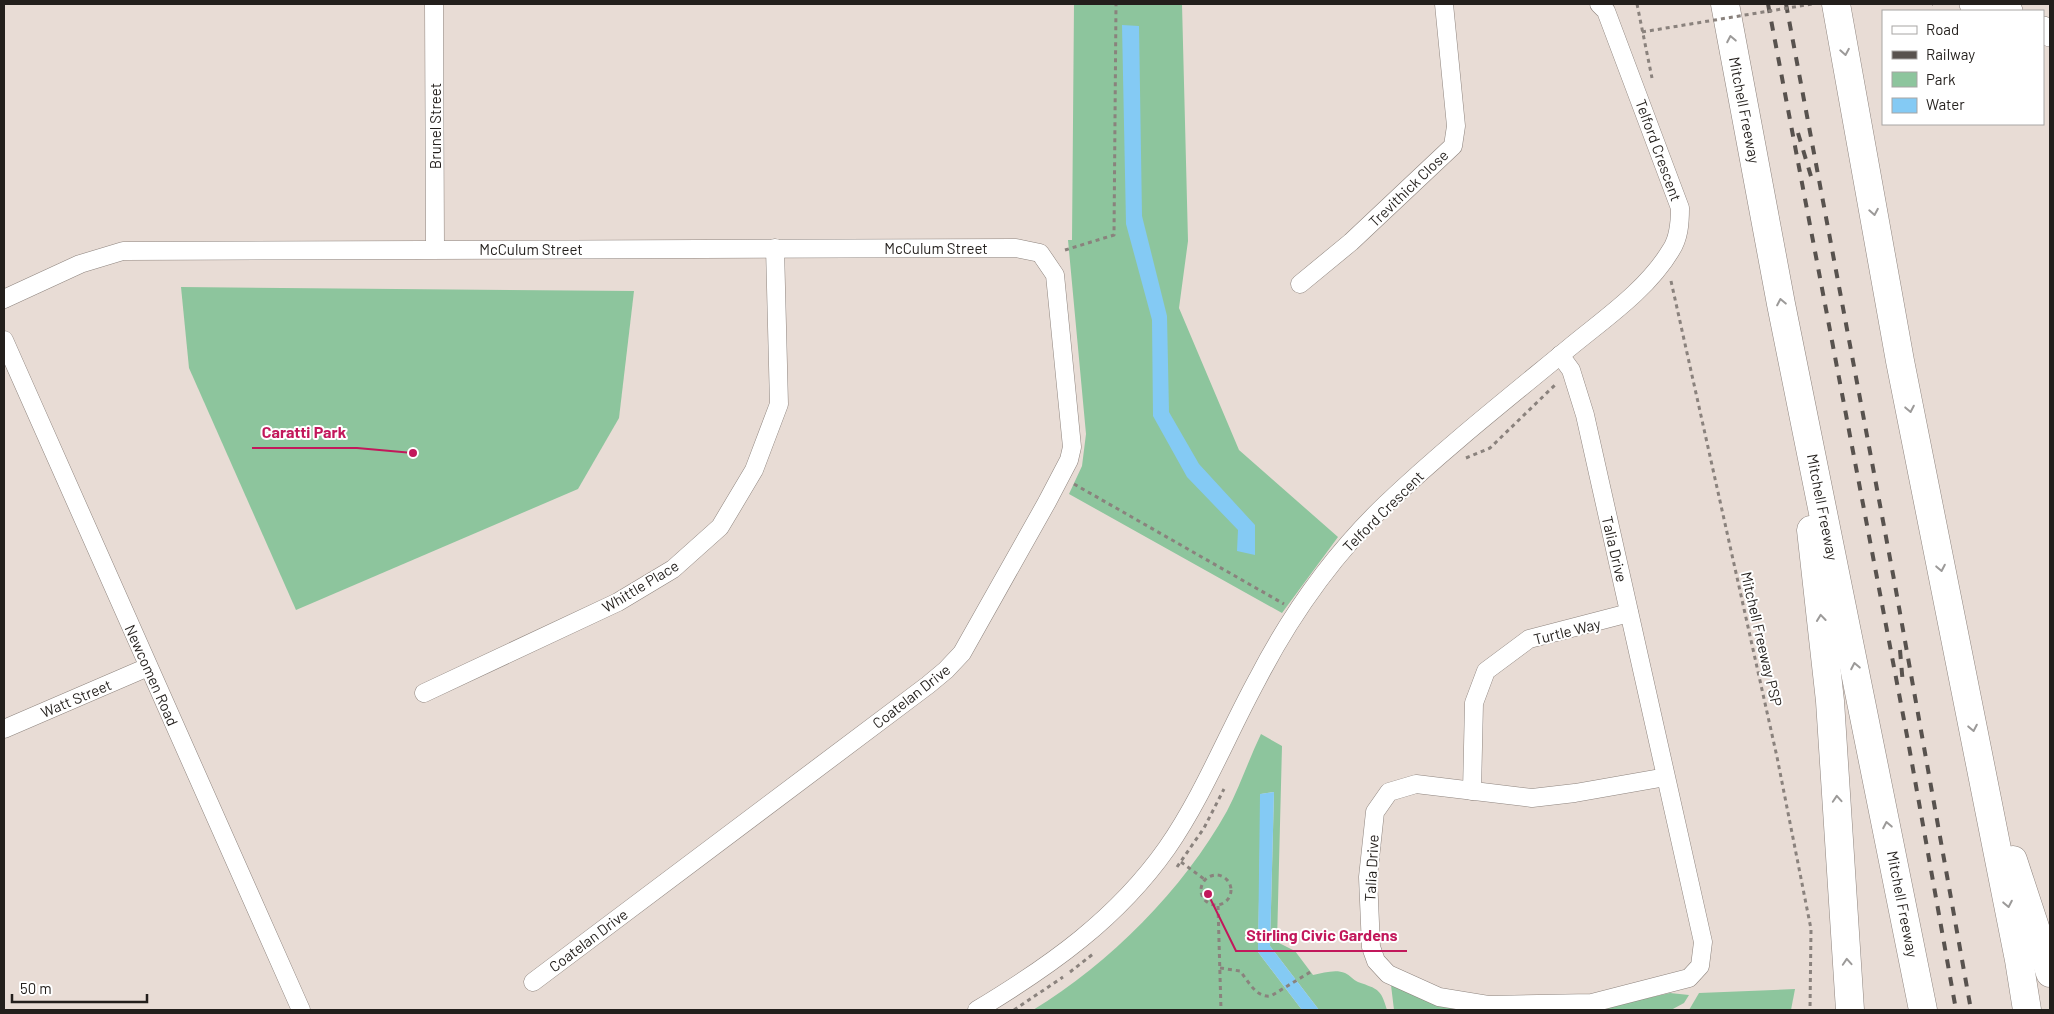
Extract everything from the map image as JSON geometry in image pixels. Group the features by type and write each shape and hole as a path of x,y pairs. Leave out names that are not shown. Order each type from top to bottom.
{"highway":[{"name":"Mitchell Freeway","path":"1724,4 1923,1010"},
{"path":"1836,4 1900,361 2019,960 2026,1010"},
{"path":"1791,350 1830,701 1850,1010"},
{"path":"1981,769 2033,916 2050,973"}],"main road":[{"path":"1997,4 2008,10"}],"street":[{"name":"Brunel Street","path":"434,4 436,249"},
{"name":"Trevithick Close","path":"1300,284 1351,242 1453,146 1456,126 1444,4"},
{"name":"Telford Crescent","path":"977,1010 1028,980 1077,945 1123,901 1166,850 1187,817 1257,679 1298,612 1347,545 1385,506 1447,448 1613,312 1658,269 1673,248 1680,226 1680,208 1606,11 1598,4"},
{"name":"Whittle Place","path":"424,693 618,602 673,569 720,527 754,470 779,404 775,248"},
{"name":"McCulum Street","path":"4,298 80,264 123,251 1016,248 1040,253 1055,275"},
{"name":"Coatelan Drive","path":"533,982 946,670 962,653 1069,460 1072,434 1055,275"},
{"name":"Newcomen Road","path":"4,340 301,1010"},
{"name":"Talia Drive","path":"1560,355 1571,370 1584,415 1629,613 1666,777 1703,942 1700,966 1689,978 1592,1002 1488,1005 1439,997 1388,974 1376,961 1371,946 1368,877 1376,812 1389,792 1416,784 1532,798 1575,793 1666,777"},
{"name":"Turtle Way","path":"1472,791 1474,703 1486,671 1528,639 1629,613"},
{"name":"Watt Street","path":"4,729 148,667"}],"path":[{"path":"1065,250 1114,235 1116,4"},
{"path":"1642,32 1812,4"},
{"name":"Mitchell Freeway PSP","path":"1670,276 1777,757 1811,929 1810,1010"},
{"path":"1490,448 1571,370"},
{"path":"1061,476 1298,612"},
{"path":"1182,862 1204,879"},
{"path":"1215,873 1227,877 1232,888 1229,900 1218,906 1206,902 1200,891 1204,879 1215,873"},
{"path":"1218,906 1221,1010"},
{"path":"1220,968 1240,971 1257,993 1264,997 1271,996 1312,971"}],"green space":[{"path":"1074,4 1182,4 1188,241 1179,308 1239,450 1338,537 1282,613 1069,494 1082,466 1086,434 1068,240 1072,240"},
{"path":"181,287 634,291 619,418 578,489 296,610 189,368"},
{"path":"1261,734 1282,746 1277,942 1295,951 1313,975 1337,971 1374,988 1383,998 1387,1010 1319,1010 1270,946 1274,792 1261,794 1258,952 1302,1010 1033,1010 1090,970 1117,947 1167,896 1189,869 1227,811"},
{"path":"1391,985 1437,1005 1471,1010 1394,1010"},
{"path":"1795,989 1791,1010 1689,1010 1699,993"},
{"path":"1670,993 1689,995 1684,1003 1671,1010 1594,1010"}],"water":[{"path":"1122,25 1139,26 1142,216 1167,316 1169,412 1199,464 1255,525 1255,555 1237,551 1238,530 1187,477 1153,416 1152,320 1126,224"},
{"path":"1274,792 1270,946 1319,1010 1302,1010 1258,952 1260,794"}],"railway":[{"path":"1768,4 1908,741 1956,1010"},
{"path":"1786,4 1895,585 1971,1010"},
{"path":"1798,133 1813,183"},
{"path":"1900,650 1903,685"}],"place":[{"name":"Caratti Park","path":"413,453"},
{"name":"Stirling Civic Gardens","path":"1208,894"}]}
